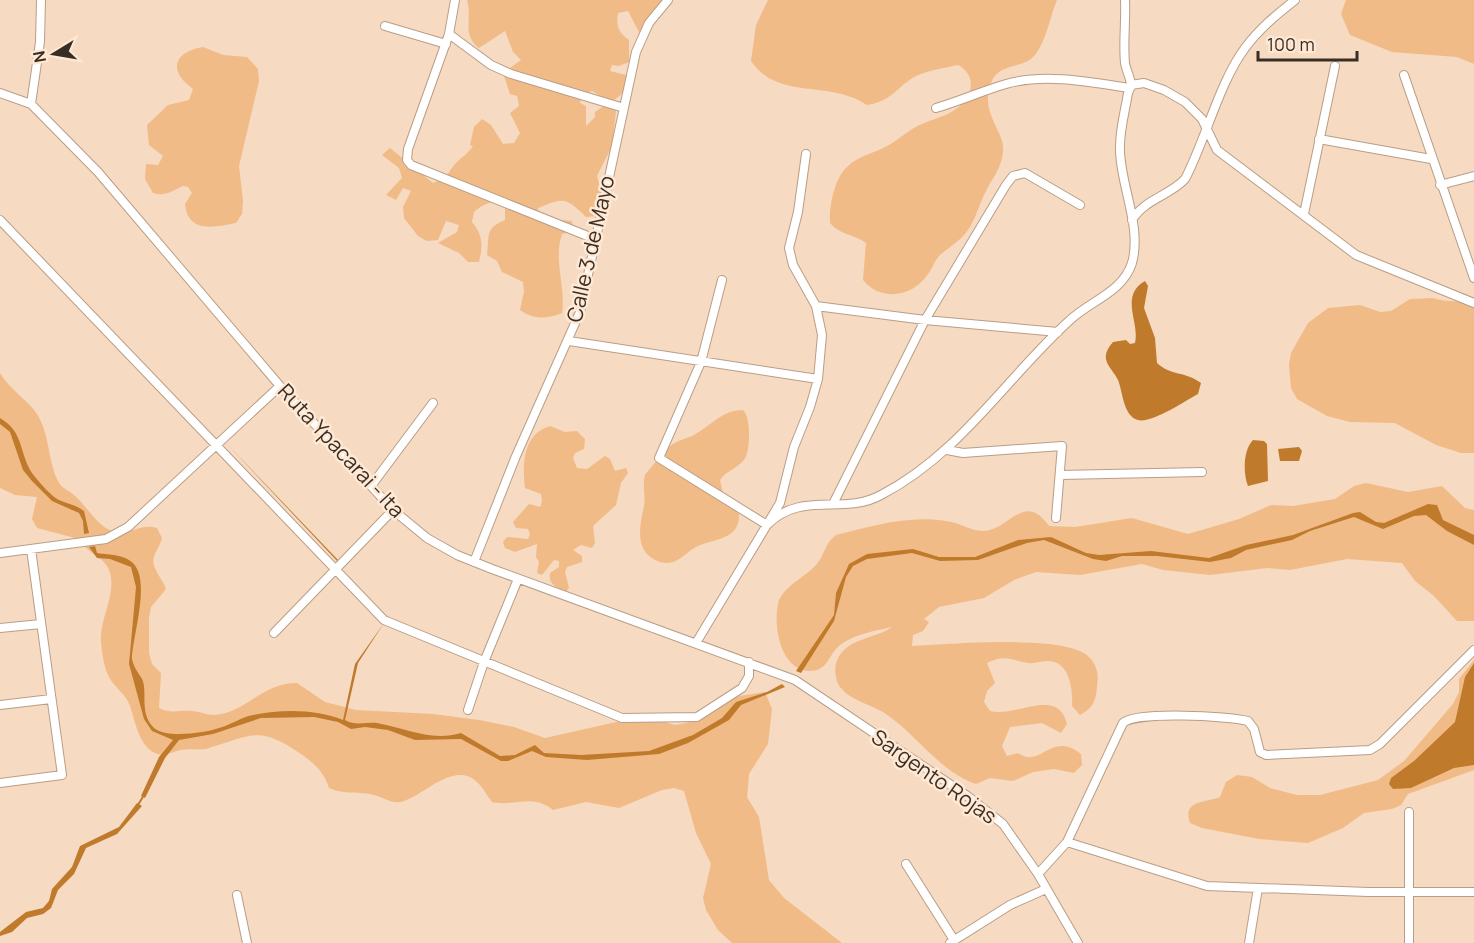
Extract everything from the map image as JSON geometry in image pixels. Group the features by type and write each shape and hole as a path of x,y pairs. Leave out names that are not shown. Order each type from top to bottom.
{"street":[{"path":"31,104 40,42 42,0"},
{"path":"456,0 446,44 406,160 411,165 595,238"},
{"name":"Calle 3 de Mayo","path":"474,562 516,456 580,312 624,108 642,37 649,23 668,0"},
{"path":"767,525 778,514 790,508 870,500 882,495 947,450 1071,319 1112,290 1129,271 1133,250 1132,220 1121,171 1120,149 1130,86 1124,56 1125,0"},
{"path":"1132,220 1139,210 1176,188 1185,179 1233,67 1244,49 1261,28 1295,0"},
{"path":"385,26 446,44"},
{"path":"449,34 491,65 511,74 624,108"},
{"path":"1304,214 1335,66"},
{"path":"1404,75 1431,159 1474,278"},
{"path":"936,108 1004,84 1028,80 1074,80 1130,86 1144,83 1176,96 1202,119 1208,129 1212,144 1217,150 1362,258 1474,303"},
{"name":"Ruta Ypacarai - Ita","path":"0,93 31,104 98,172 280,386 393,510 427,538 474,562 518,579 779,672"},
{"path":"1319,139 1431,159"},
{"path":"696,643 780,503 796,440 810,407 818,379 822,335 816,306 793,265 789,248 798,212 806,154"},
{"path":"833,504 925,320 1013,176 1025,173 1080,206"},
{"path":"1440,185 1474,176"},
{"path":"0,220 217,446 340,567 386,621 622,717 637,719 656,716 673,719 697,717 742,688 748,675 749,662"},
{"path":"722,280 701,362 659,458 767,525"},
{"path":"816,306 925,320 1058,332"},
{"path":"569,341 818,379"},
{"path":"0,553 106,539 128,527 280,386"},
{"path":"371,486 433,403"},
{"path":"947,450 963,453 1062,446 1056,518"},
{"path":"1060,475 1202,472"},
{"path":"274,633 393,510"},
{"path":"0,783 62,775 31,549"},
{"path":"468,710 484,662 518,579"},
{"path":"0,628 41,624"},
{"path":"1038,874 1067,842 1123,723 1129,717 1248,721 1254,729 1260,752 1266,755 1370,750 1380,744 1474,650"},
{"name":"Sargento Rojas","path":"779,672 795,680 983,807 1003,824 1038,874 1078,943"},
{"path":"0,705 51,699"},
{"path":"1409,812 1409,943"},
{"path":"1067,842 1207,886 1368,892 1474,892"},
{"path":"906,864 952,942 1010,906 1047,889"},
{"path":"1249,943 1258,888"},
{"path":"237,895 247,943"}],"shaded area":[{"path":"467,0 663,0 649,27 639,32 628,11 618,13 619,28 629,40 629,62 619,66 612,65 610,71 626,75 625,88 619,97 611,102 592,91 582,95 580,103 586,106 586,126 595,117 595,112 605,105 616,111 612,146 597,176 603,198 597,216 586,217 569,202 564,201 538,208 540,218 572,221 573,231 562,234 560,244 559,264 563,303 562,313 556,315 535,317 520,310 524,292 523,282 502,272 497,261 487,255 489,233 494,226 505,220 505,205 488,203 474,212 472,222 480,236 481,251 479,262 468,262 459,253 438,243 457,232 459,225 446,221 438,240 427,241 418,236 404,218 403,207 411,191 403,188 396,200 386,195 402,178 399,168 382,155 390,148 433,183 446,175 473,146 470,145 474,127 482,119 491,125 503,144 514,143 520,133 510,113 519,106 517,96 510,94 503,73 521,60 513,52 505,31 479,48 474,43 469,32"},
{"path":"768,0 1057,0 1045,36 1035,55 1024,63 999,72 991,83 988,104 1001,137 1003,152 998,169 974,219 965,234 940,255 922,282 906,292 888,294 879,292 863,280 866,243 838,230 830,223 833,194 842,172 852,163 891,144 919,125 951,112 962,104 970,92 968,74 958,65 926,72 909,80 883,100 867,105 852,97 837,93 790,86 775,81 762,73 751,61 756,25"},
{"path":"1346,0 1474,0 1474,64 1457,57 1392,52 1350,35 1341,14"},
{"path":"203,47 223,55 247,57 258,69 259,81 239,166 243,201 242,214 236,223 211,227 197,224 187,214 185,204 192,193 188,187 183,186 168,193 157,194 153,193 145,179 146,164 158,165 163,156 149,145 147,125 168,105 189,100 193,89 180,76 177,63 185,53"},
{"path":"1145,281 1148,286 1144,308 1155,338 1157,363 1168,370 1201,383 1198,394 1151,419 1138,420 1133,418 1126,409 1118,380 1106,356 1113,342 1126,340 1130,344 1135,343 1133,294 1137,287"},
{"path":"1433,298 1464,302 1474,306 1474,453 1461,453 1436,445 1395,423 1350,422 1327,416 1297,399 1291,388 1289,365 1291,353 1308,323 1328,308 1360,305 1380,312 1391,311 1410,299"},
{"path":"0,373 37,414 44,431 55,474 62,486 73,494 106,528 118,532 145,527 157,528 162,538 153,561 166,589 151,607 149,618 149,653 152,664 161,673 159,708 167,711 194,711 214,715 235,710 273,688 297,683 325,702 356,710 433,714 479,720 514,727 545,738 643,716 675,725 686,723 717,710 723,701 733,697 765,692 772,709 768,744 749,774 747,797 759,817 769,880 784,898 842,943 732,943 718,930 706,910 703,898 711,864 696,833 684,791 674,788 662,790 619,808 586,802 553,810 546,805 531,801 492,802 479,784 470,777 461,775 441,780 413,797 396,802 374,795 329,788 322,773 311,761 287,745 265,736 255,735 206,749 184,749 165,754 150,750 141,739 128,702 111,681 105,665 101,633 111,587 107,565 86,548 79,539 37,528 32,519 37,497 15,495 0,488"},
{"path":"743,410 749,427 748,451 743,461 720,480 724,498 739,514 735,529 724,537 696,547 673,562 664,563 655,560 644,550 640,536 645,475 665,451 678,441 694,435 729,412"},
{"path":"0,418 14,431 30,469 49,493 84,511 89,533 84,534 83,521 79,513 52,501 23,470 10,432 0,424"},
{"path":"550,426 565,432 577,431 585,439 584,449 575,453 573,458 577,468 587,469 605,456 610,459 615,471 626,468 628,473 621,483 616,505 593,526 595,543 592,548 581,545 573,550 582,556 582,562 567,567 565,572 569,588 566,592 550,580 550,573 559,567 559,561 554,560 542,575 537,573 539,562 536,557 537,544 515,552 505,548 503,542 507,537 528,539 530,534 528,529 516,528 513,522 529,504 540,507 542,502 541,494 525,488 524,460 529,443 534,436"},
{"path":"1253,440 1264,441 1267,444 1268,481 1248,486 1245,462 1247,450"},
{"path":"227,444 339,561 338,562"},
{"path":"1299,447 1302,451 1299,461 1280,461 1278,449"},
{"path":"1366,483 1408,492 1442,486 1465,508 1474,510 1474,621 1457,621 1434,596 1415,581 1402,563 1347,559 1290,570 1267,568 1210,575 1163,570 1142,564 1080,575 1036,572 1014,580 984,598 939,607 924,619 929,622 923,631 913,635 912,646 1032,643 1056,645 1076,650 1089,657 1097,670 1097,691 1091,707 1080,715 1072,706 1071,685 1066,671 1055,662 1031,663 1003,658 987,663 995,683 987,691 984,702 990,711 1012,711 1046,705 1055,707 1062,713 1067,724 1061,733 1042,723 1010,727 1002,746 1007,756 1018,753 1026,757 1033,757 1061,746 1070,748 1081,754 1082,765 1074,773 1054,769 1033,772 1013,781 990,778 976,784 951,771 886,714 846,693 838,684 836,677 836,663 840,655 853,644 892,627 865,633 846,641 836,649 821,668 810,671 792,664 781,646 778,635 777,613 780,598 788,588 816,565 829,542 836,535 863,528 918,519 950,522 981,531 991,530 1016,515 1031,511 1040,516 1049,526 1075,527 1132,518 1188,534 1239,519 1271,505 1293,506 1335,499 1354,486"},
{"path":"1428,504 1437,505 1443,520 1474,535 1474,545 1447,531 1426,515 1414,516 1383,529 1354,517 1310,531 1292,540 1246,550 1231,558 1210,562 1157,556 1122,556 1106,561 1093,559 1044,540 1027,543 978,560 940,561 912,553 867,559 853,566 846,577 834,621 801,673 796,671 834,615 836,593 849,564 867,554 913,549 939,557 975,557 1018,540 1051,537 1086,553 1099,555 1151,551 1209,558 1246,545 1293,535 1353,513 1360,512 1376,522 1384,523"},
{"path":"95,546 97,553 121,557 129,560 136,567 141,591 132,659 144,684 146,715 153,727 166,733 204,732 249,716 275,712 310,712 343,720 355,664 384,623 358,663 345,720 357,723 377,723 429,735 461,733 500,756 515,755 535,745 544,753 581,755 649,751 693,735 722,718 736,702 767,692 782,684 785,687 741,705 729,720 688,743 659,754 587,760 546,757 532,751 508,761 501,761 461,739 415,740 388,730 365,727 351,729 338,722 314,717 261,718 213,734 179,740 165,758 145,798 141,796 159,757 173,740 152,731 144,719 129,664 136,587 131,567 110,559 97,558 89,547"},
{"path":"1474,660 1474,770 1408,794 1401,805 1392,809 1364,813 1343,828 1308,843 1259,839 1202,828 1190,823 1188,816 1192,806 1220,797 1226,782 1237,775 1252,777 1270,788 1297,795 1320,795 1378,780 1404,761 1453,704 1459,692 1459,679"},
{"path":"1474,663 1474,765 1454,768 1411,788 1393,789 1389,784 1391,778 1414,761 1455,722 1465,677"},
{"path":"137,803 142,806 117,834 86,848 74,874 58,890 51,908 43,914 27,918 12,932 0,936 0,932 26,912 43,908 49,901 52,889 72,867 80,846 119,827"}],"waterway":[{"path":"138,805 144,795"}]}
